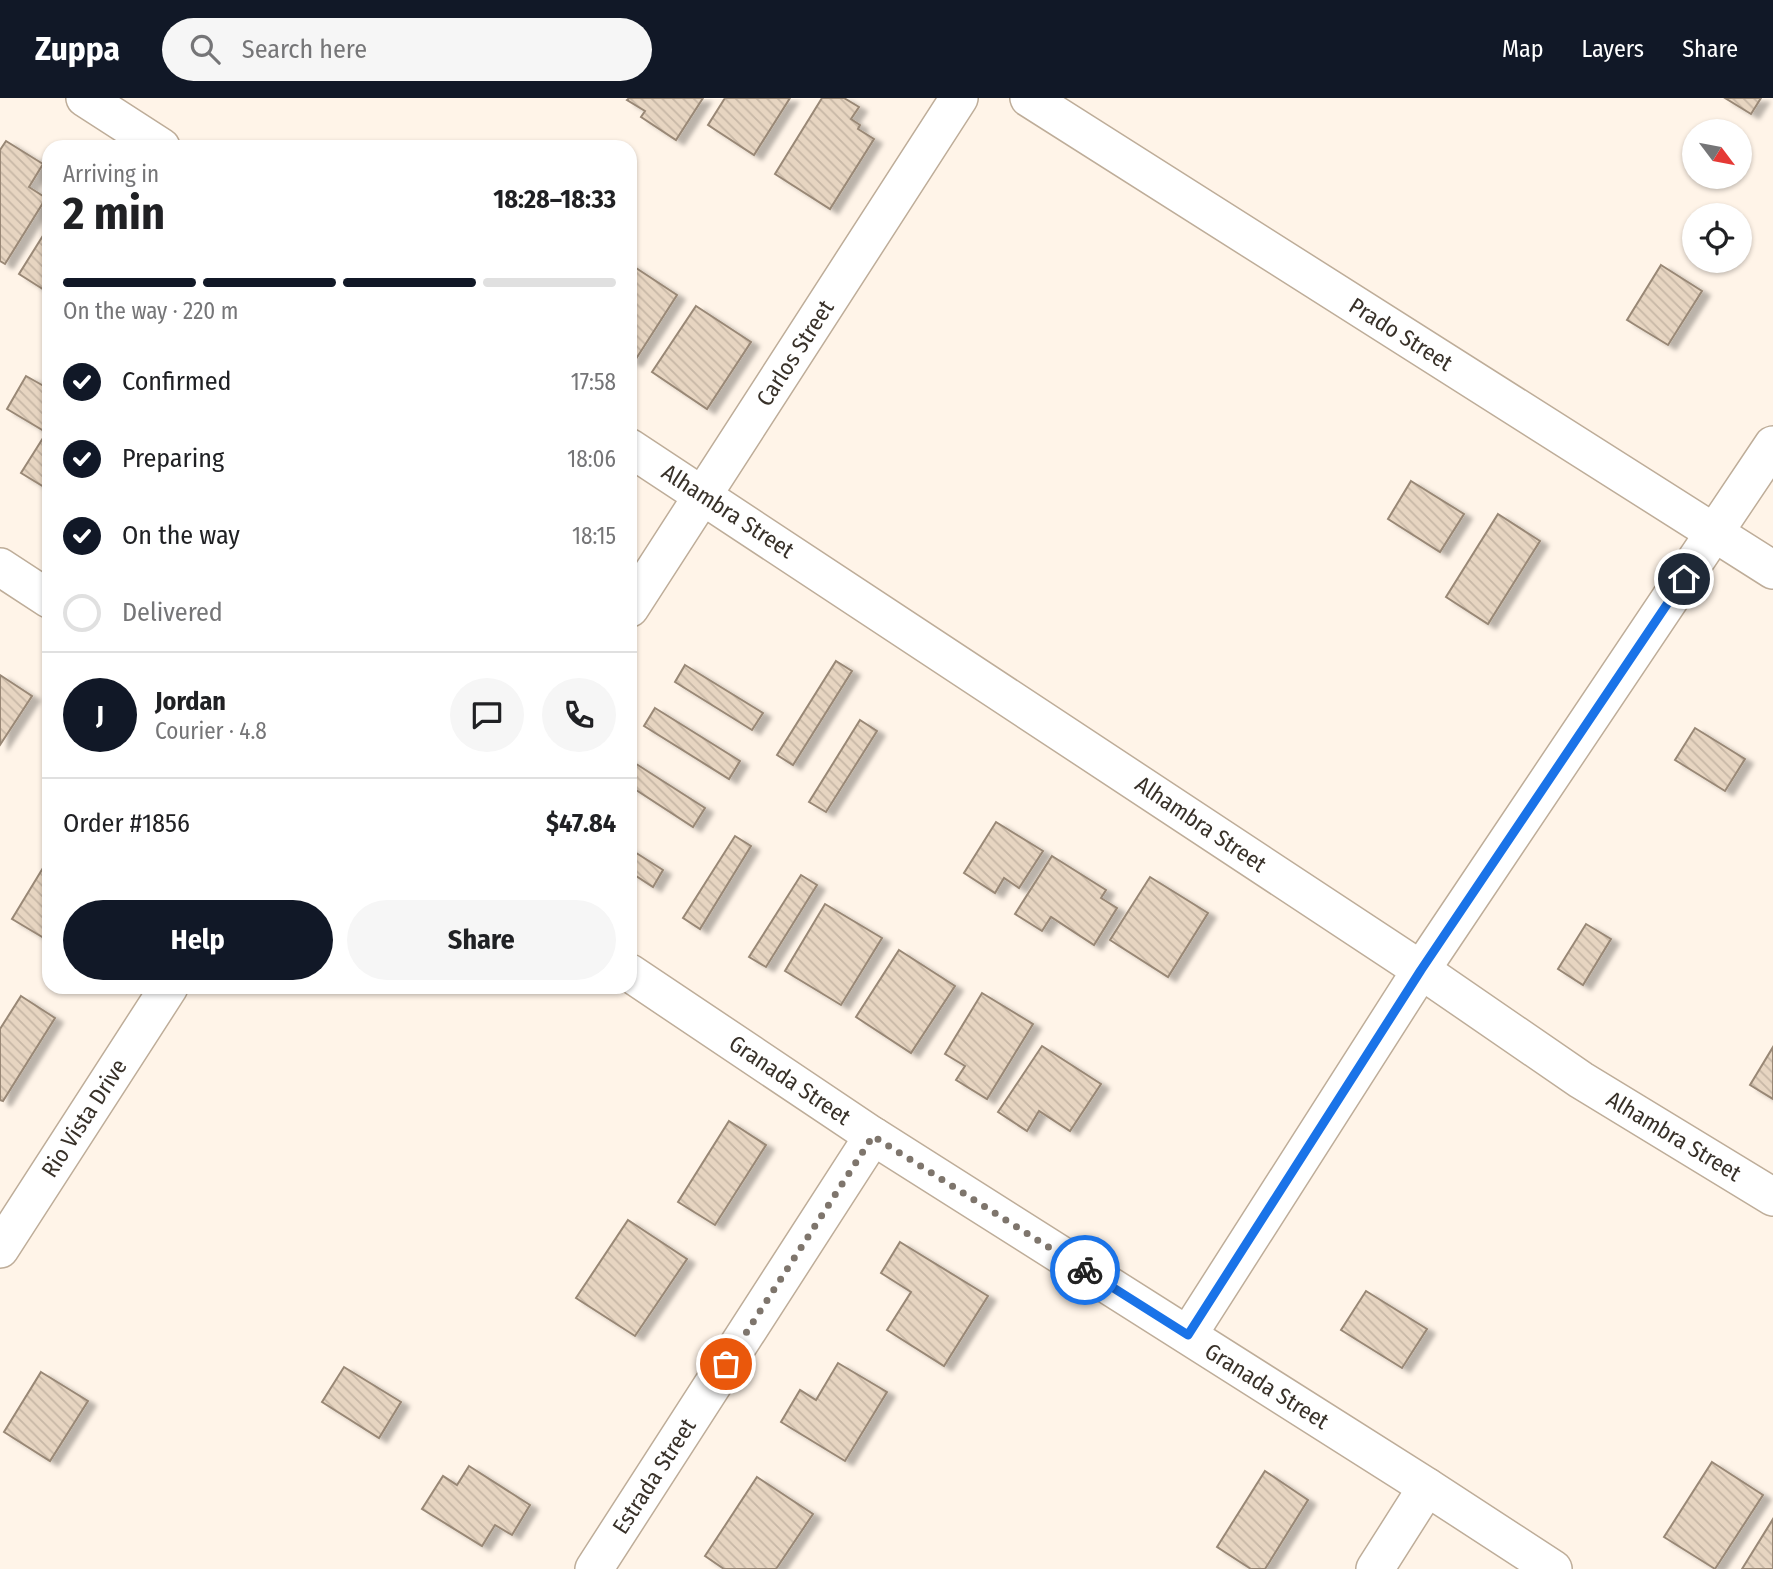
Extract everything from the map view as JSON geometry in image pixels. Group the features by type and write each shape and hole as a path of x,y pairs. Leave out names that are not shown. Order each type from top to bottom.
{"street":[{"path":"85,98 150,140"},
{"name":"Carlos Street","path":"637,596 960,98"},
{"name":"Prado Street","path":"1029,98 1773,570"},
{"path":"1188,1335 1421,970 1773,445"},
{"name":"Alhambra Street","path":"637,453 1421,970 1581,1080 1773,1197"},
{"path":"0,567 42,594"},
{"name":"Granada Street","path":"637,978 873,1136 1553,1569"},
{"name":"Rio Vista Drive","path":"0,1249 164,994"},
{"name":"Estrada Street","path":"594,1569 873,1136"},
{"path":"1375,1569 1427,1487"}],"building":[{"path":"703,98 676,140 641,117 645,111 627,100"},
{"path":"725,98 790,98 754,155 708,125"},
{"path":"822,98 844,98 859,107 851,119 860,125 858,129 874,139 830,209 775,174"},
{"path":"1725,98 1761,98 1751,114"},
{"path":"6,141 42,163 29,187 42,195 42,204 5,264 0,261 0,150"},
{"path":"42,237 42,289 19,274"},
{"path":"1661,265 1702,291 1668,345 1627,320"},
{"path":"637,269 677,295 637,357"},
{"path":"696,306 751,342 707,409 652,372"},
{"path":"26,376 42,385 42,430 7,409"},
{"path":"42,440 42,486 21,473"},
{"path":"1411,481 1464,514 1440,552 1388,519"},
{"path":"1498,514 1540,541 1488,624 1446,597"},
{"path":"836,661 852,671 793,765 777,755"},
{"path":"685,665 763,713 752,730 675,682"},
{"path":"0,675 32,696 0,745"},
{"path":"655,708 740,761 729,779 644,726"},
{"path":"860,720 877,731 826,812 809,802"},
{"path":"1695,728 1745,759 1725,791 1675,760"},
{"path":"637,764 705,808 693,827 637,791"},
{"path":"996,822 1043,851 1019,888 1004,878 995,893 964,873"},
{"path":"735,836 751,846 700,929 683,918"},
{"path":"637,853 663,870 653,887 637,877"},
{"path":"1052,856 1106,890 1101,898 1117,908 1094,945 1051,917 1042,931 1015,914"},
{"path":"42,870 42,937 12,919"},
{"path":"801,875 817,885 766,967 749,957"},
{"path":"1150,877 1208,913 1168,977 1110,940"},
{"path":"825,904 882,938 841,1005 785,971"},
{"path":"1586,924 1611,939 1583,985 1558,969"},
{"path":"899,950 955,986 911,1053 856,1017"},
{"path":"982,993 1033,1024 987,1099 956,1080 965,1066 945,1054"},
{"path":"21,996 55,1018 3,1101 0,1100 0,1029"},
{"path":"1042,1046 1101,1084 1070,1131 1039,1111 1027,1131 998,1112"},
{"path":"1773,1047 1773,1099 1750,1085"},
{"path":"729,1121 766,1145 715,1225 678,1202"},
{"path":"628,1220 687,1259 635,1336 576,1298"},
{"path":"900,1242 988,1296 944,1366 887,1330 911,1292 881,1273"},
{"path":"1366,1291 1427,1329 1402,1368 1341,1330"},
{"path":"838,1363 887,1392 845,1461 781,1422 800,1390 816,1400"},
{"path":"344,1367 401,1402 379,1438 322,1402"},
{"path":"41,1372 88,1401 50,1461 4,1432"},
{"path":"1712,1462 1763,1495 1715,1569 1664,1537"},
{"path":"469,1466 530,1505 512,1535 495,1525 482,1546 422,1509 443,1476 457,1485"},
{"path":"1265,1471 1308,1500 1265,1569 1251,1569 1217,1547"},
{"path":"757,1477 813,1514 776,1569 724,1569 705,1556"},
{"path":"1773,1519 1773,1569 1742,1569"}],"way so far":[{"path":"726,1364 873,1136 1085,1270"}],"route":[{"path":"1085,1270 1188,1335 1421,970 1684,579"}]}
